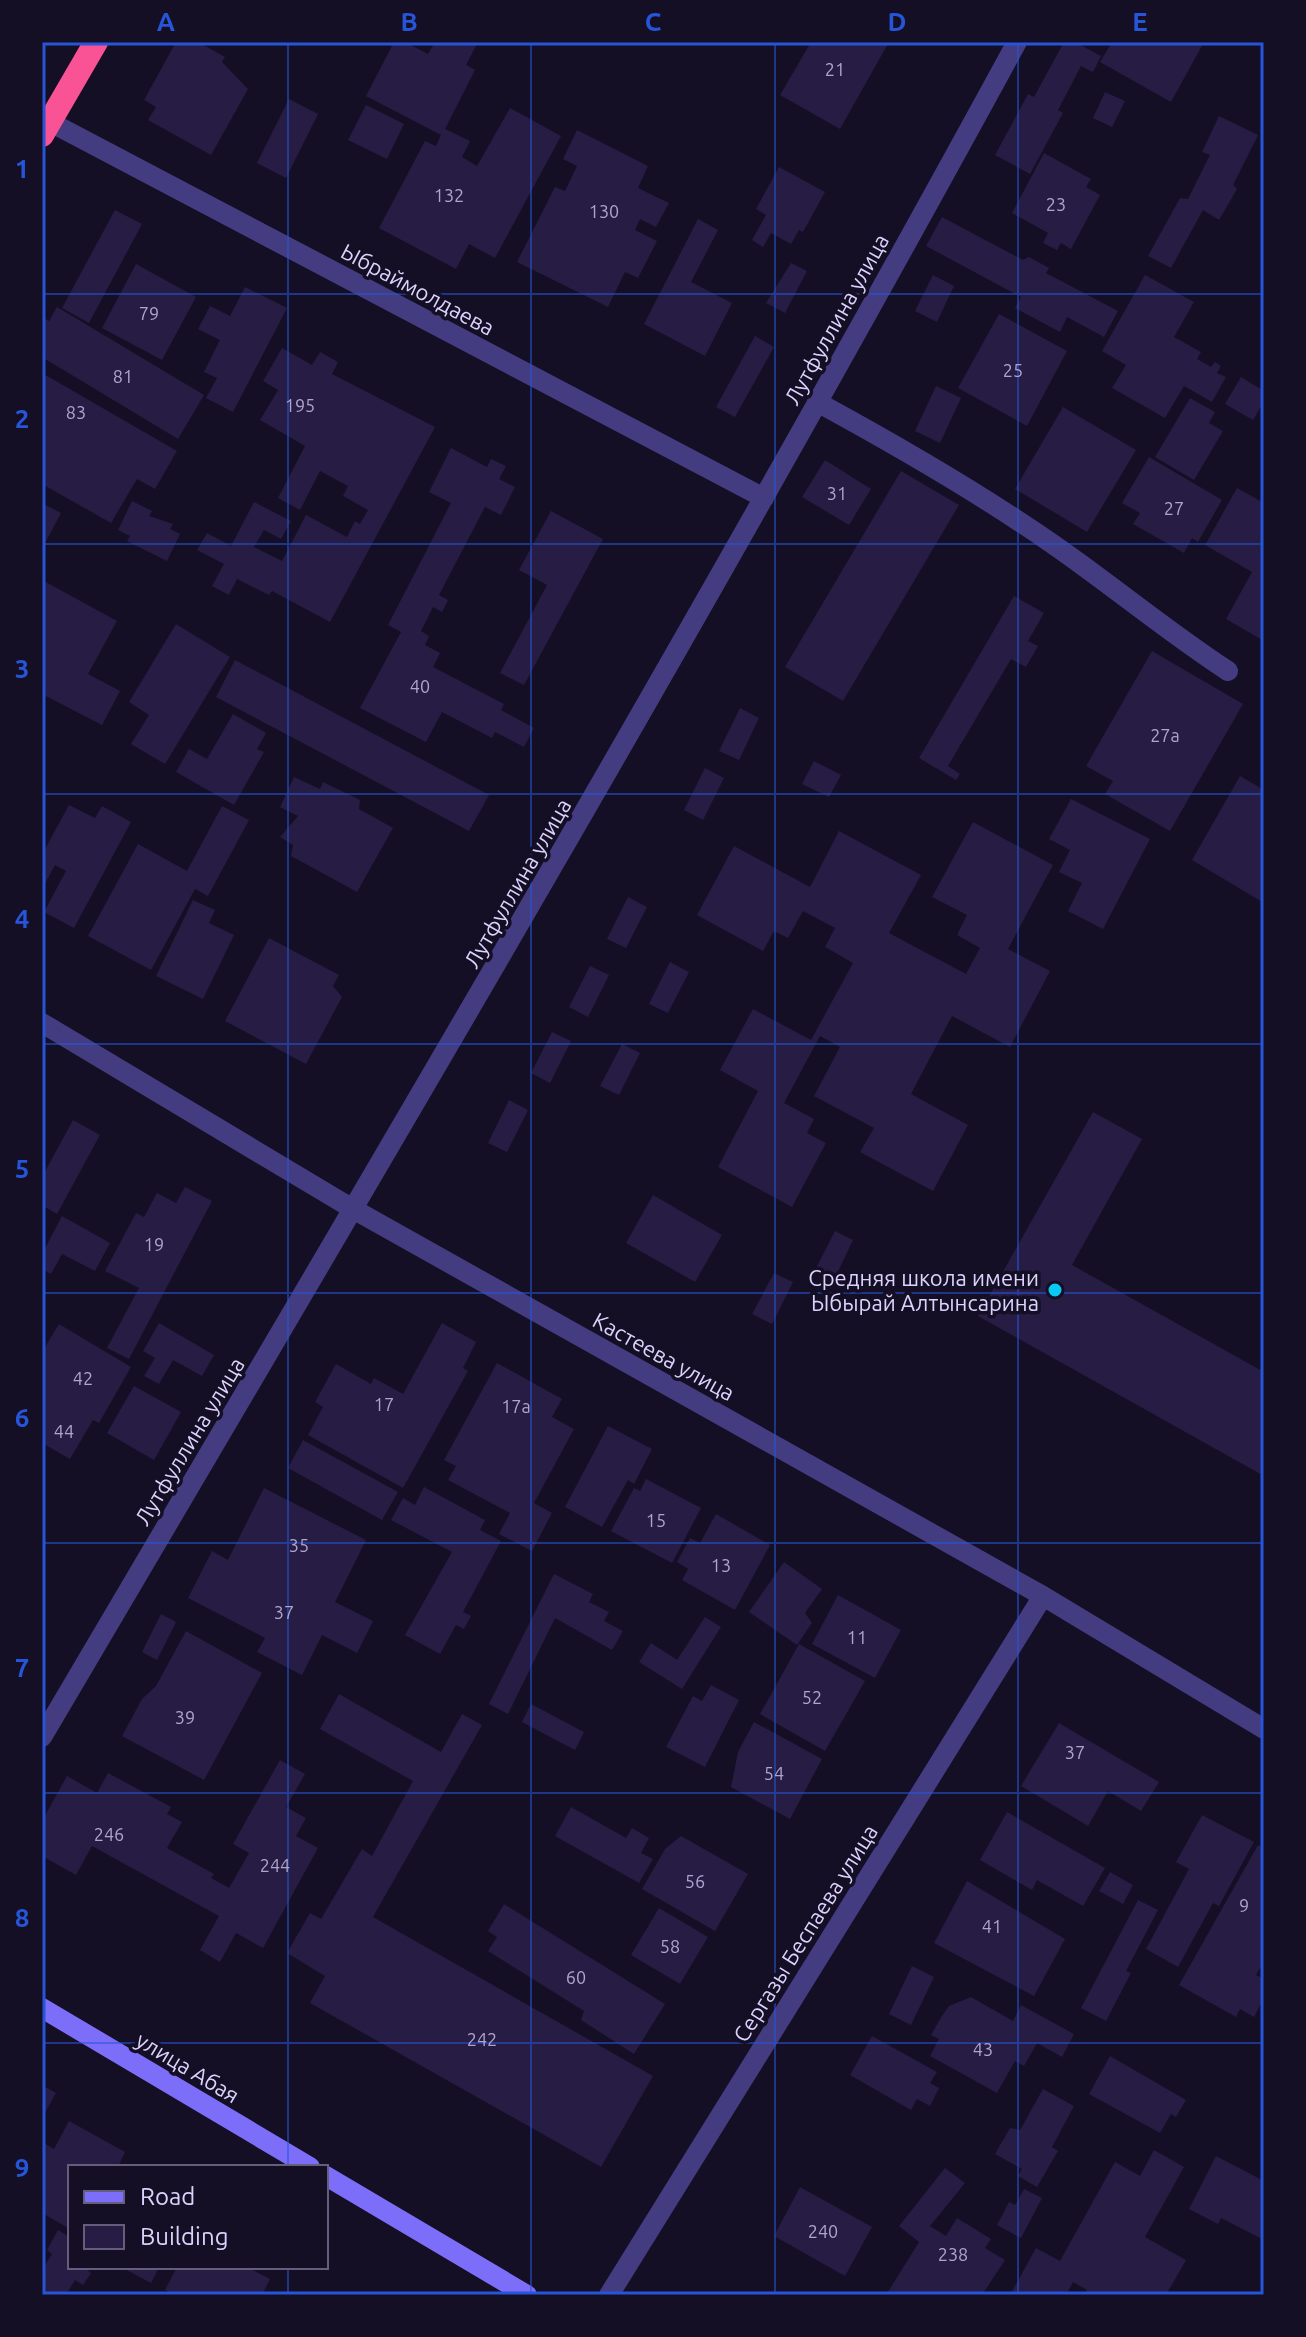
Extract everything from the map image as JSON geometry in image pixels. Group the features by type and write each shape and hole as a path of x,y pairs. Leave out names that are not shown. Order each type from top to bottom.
{"highway":[{"path":"46,128 96,42"}],"street":[{"name":"Лутфуллина улица","path":"42,1737 484,989 764,498 1017,42"},
{"name":"Ыбраймолдаева","path":"46,128 764,498"},
{"path":"817,402 912,454 1054,545 1158,625 1228,671"},
{"name":"Кастеева улица","path":"42,1023 353,1209 1043,1596 1264,1729"},
{"name":"Сергазы Беспаева улица","path":"609,2295 1043,1596"},
{"name":"улица Абая","path":"42,2008 307,2165"},
{"path":"328,2177 527,2295"}],"building":[{"path":"176,42 198,42 225,57 222,62 248,89 211,155 148,120 156,107 144,100"},
{"path":"394,42 405,42 428,54 435,42 478,42 466,65 475,70 445,129 470,141 462,157 477,166 510,108 561,136 495,258 469,244 456,269 379,228 425,141 436,146 441,135 366,96"},
{"path":"811,42 889,42 840,129 780,95"},
{"path":"1064,42 1075,42 1101,56 1093,72 1081,66 1058,110 1063,113 1030,174 995,155 1028,94 1034,97"},
{"path":"1112,42 1204,42 1171,102 1100,62"},
{"path":"1105,92 1125,101 1112,127 1093,118"},
{"path":"289,99 318,114 286,178 257,163"},
{"path":"366,105 404,124 387,159 348,140"},
{"path":"1219,116 1258,135 1233,185 1237,189 1219,220 1203,210 1171,268 1148,256 1180,198 1188,199 1210,155 1202,152"},
{"path":"577,130 648,166 638,188 669,203 656,227 640,219 635,230 657,241 638,278 625,272 608,307 517,262 555,187 565,191 577,166 563,159"},
{"path":"1044,153 1091,179 1086,187 1100,195 1071,249 1061,243 1057,250 1043,243 1048,233 1012,213"},
{"path":"779,167 825,192 803,232 799,230 791,244 771,233 763,247 752,240 766,215 756,209"},
{"path":"115,210 142,224 89,323 62,308"},
{"path":"942,217 1023,260 1029,257 1049,268 1046,273 1118,311 1104,337 1067,317 1060,332 1015,308 1021,297 926,246"},
{"path":"698,219 718,230 691,282 732,303 705,356 644,324"},
{"path":"791,263 807,271 785,313 766,303"},
{"path":"136,264 196,297 162,360 102,328"},
{"path":"933,275 954,286 937,322 915,311"},
{"path":"1145,275 1194,302 1174,337 1201,352 1197,359 1211,367 1215,362 1221,366 1217,373 1226,377 1212,402 1184,386 1165,418 1112,388 1126,365 1102,351"},
{"path":"245,287 287,308 233,412 206,398 217,378 204,372 220,340 198,329 210,306 230,316"},
{"path":"57,307 204,395 178,439 42,357 42,322 44,318 49,321"},
{"path":"999,314 1067,351 1027,426 958,388"},
{"path":"755,336 774,347 735,417 716,407"},
{"path":"282,348 312,365 320,352 338,362 332,374 435,427 330,622 272,591 269,595 237,579 229,595 212,586 224,564 197,550 207,533 231,546 254,502 291,521 281,539 264,530 254,547 282,561 306,515 347,537 355,521 360,524 368,510 343,496 348,486 320,471 300,510 278,498 305,446 260,420 278,390 263,381"},
{"path":"42,373 177,451 155,489 137,479 111,523 42,484"},
{"path":"1241,377 1264,391 1264,401 1253,420 1225,404"},
{"path":"936,386 961,398 940,443 915,431"},
{"path":"1190,398 1215,412 1209,423 1223,431 1194,480 1155,457"},
{"path":"1063,407 1136,450 1087,532 1015,489"},
{"path":"451,448 487,467 491,459 506,466 499,479 515,487 501,515 485,507 439,595 448,600 442,612 433,607 421,631 429,636 425,645 440,653 433,667 504,704 501,710 534,728 524,747 495,732 492,738 442,712 426,742 360,708 401,632 388,625 451,503 429,492"},
{"path":"1149,457 1222,500 1198,542 1192,538 1184,553 1133,524 1140,513 1122,503"},
{"path":"825,460 871,489 849,525 802,497"},
{"path":"901,471 959,505 843,701 785,667"},
{"path":"1237,488 1264,503 1264,641 1226,619 1252,572 1205,545"},
{"path":"132,501 152,511 149,516 173,524 170,529 180,534 167,561 127,541 130,536 118,530"},
{"path":"42,503 61,513 42,549"},
{"path":"551,511 603,539 524,685 500,673 547,585 519,570"},
{"path":"42,580 117,621 88,674 120,691 102,725 42,694"},
{"path":"1014,596 1044,613 1028,641 1038,646 1026,667 1011,659 948,766 960,774 956,780 919,758"},
{"path":"176,624 230,657 165,764 131,744 149,715 129,702"},
{"path":"1152,651 1243,704 1170,831 1105,794 1113,781 1086,766"},
{"path":"235,660 489,795 469,831 216,697"},
{"path":"740,708 759,718 739,760 719,751"},
{"path":"233,714 266,733 257,749 264,752 234,805 176,772 189,749 207,759"},
{"path":"814,761 841,775 829,797 802,784"},
{"path":"705,768 724,778 703,820 684,810"},
{"path":"1240,776 1264,790 1264,903 1192,860"},
{"path":"294,777 320,789 323,782 360,800 359,809 393,828 357,892 291,856 293,845 280,837 298,816 280,807"},
{"path":"1071,799 1150,839 1103,929 1068,911 1082,883 1059,872 1070,850 1049,839"},
{"path":"69,805 95,818 102,806 131,822 74,928 44,912 66,871 55,865 42,889 42,847 45,849"},
{"path":"222,806 249,820 208,896 195,889 151,970 88,936 138,844 187,871"},
{"path":"973,822 1053,865 1008,949 1050,971 1010,1047 952,1016 911,1094 968,1125 933,1191 860,1152 874,1128 814,1096 840,1047 820,1036 784,1103 814,1119 807,1133 826,1143 792,1207 718,1167 758,1091 720,1070 753,1009 811,1040 853,963 825,947 835,928 803,911 788,938 774,931 763,951 697,915 734,846 810,887 839,831 921,875 889,933 966,974 980,948 957,935 967,915 932,897"},
{"path":"628,897 647,907 626,948 607,939"},
{"path":"193,900 215,910 209,923 234,935 203,999 156,976"},
{"path":"269,938 339,975 333,986 342,997 306,1064 225,1021"},
{"path":"670,962 689,972 668,1013 649,1004"},
{"path":"590,966 609,975 588,1017 569,1007"},
{"path":"552,1032 571,1041 550,1083 531,1073"},
{"path":"622,1044 640,1053 619,1095 600,1086"},
{"path":"509,1100 528,1110 507,1152 488,1143"},
{"name":"Средняя школа имени Ыбырай Алтынсарина","path":"1093,1112 1142,1139 1072,1265 1264,1372 1264,1476 978,1316"},
{"path":"73,1120 100,1135 57,1214 42,1205 42,1177"},
{"path":"185,1187 212,1201 129,1359 107,1348 139,1288 105,1271 136,1213 144,1217 157,1193 176,1203"},
{"path":"653,1195 722,1235 695,1282 626,1243"},
{"path":"62,1216 110,1243 95,1271 62,1254 51,1274 42,1269 42,1254"},
{"path":"835,1231 853,1240 833,1282 814,1272"},
{"path":"774,1273 793,1282 772,1324 752,1314"},
{"path":"159,1323 214,1355 202,1376 173,1360 159,1384 144,1376 155,1358 143,1351"},
{"path":"442,1323 476,1342 463,1368 468,1371 403,1488 308,1435 323,1407 315,1402 336,1364 371,1384 374,1378 403,1394"},
{"path":"59,1324 131,1367 99,1423 93,1420 70,1459 42,1443 42,1352"},
{"path":"497,1363 562,1399 552,1417 574,1429 534,1503 552,1513 532,1551 499,1534 510,1513 448,1480 456,1466 444,1460"},
{"path":"134,1386 181,1412 154,1460 107,1433"},
{"path":"608,1426 652,1449 634,1484 628,1480 602,1527 565,1507"},
{"path":"303,1440 398,1492 382,1520 288,1468"},
{"path":"646,1479 701,1508 672,1563 611,1531 634,1488 640,1491"},
{"path":"424,1487 485,1520 480,1530 501,1541 463,1612 471,1616 464,1629 456,1625 440,1654 405,1635 452,1552 391,1520 403,1498 415,1505"},
{"path":"264,1488 366,1540 335,1602 373,1621 357,1653 322,1635 302,1675 257,1652 265,1638 188,1598 212,1551 228,1560"},
{"path":"716,1514 770,1545 735,1610 682,1580 688,1569 677,1562 690,1538 700,1543"},
{"path":"784,1562 822,1589 805,1613 812,1623 797,1645 749,1612"},
{"path":"554,1574 593,1594 589,1602 609,1612 604,1621 623,1631 612,1650 555,1618 508,1714 489,1704"},
{"path":"838,1595 901,1630 875,1678 812,1644"},
{"path":"161,1614 176,1622 157,1660 142,1652"},
{"path":"705,1617 721,1627 682,1689 639,1662 651,1643 677,1660"},
{"path":"186,1631 262,1673 204,1780 122,1736 142,1699 156,1686"},
{"path":"799,1644 865,1681 825,1751 760,1714"},
{"path":"711,1685 739,1700 705,1767 666,1747 693,1696 702,1701"},
{"path":"339,1694 441,1752 462,1714 482,1725 373,1917 653,2076 601,2167 310,2003 325,1976 287,1953 310,1913 321,1919 362,1849 372,1856 413,1781 320,1729"},
{"path":"531,1704 584,1732 575,1750 522,1722"},
{"path":"754,1722 822,1759 790,1819 731,1787 738,1752"},
{"path":"1059,1723 1159,1782 1141,1811 1108,1791 1088,1826 1021,1786"},
{"path":"280,1760 305,1774 286,1807 306,1818 296,1836 318,1848 263,1948 236,1933 220,1962 200,1950 219,1916 92,1846 76,1875 42,1856 42,1821 67,1776 97,1793 108,1773 171,1807 167,1814 182,1822 167,1848 214,1874 211,1878 229,1888 249,1853 233,1844"},
{"path":"571,1807 626,1838 632,1828 649,1838 641,1853 653,1859 639,1883 555,1836"},
{"path":"1007,1812 1105,1868 1083,1906 1037,1880 1032,1890 980,1860"},
{"path":"1202,1815 1254,1842 1219,1906 1213,1903 1178,1967 1146,1949 1189,1869 1176,1862"},
{"path":"681,1836 748,1874 715,1931 642,1889 665,1849"},
{"path":"1258,1845 1264,1848 1264,1961 1256,1975 1264,1979 1264,1998 1254,2017 1240,2009 1236,2017 1179,1985"},
{"path":"1110,1872 1133,1885 1123,1904 1099,1891"},
{"path":"967,1881 1065,1939 1034,1996 934,1943"},
{"path":"1138,1900 1158,1910 1126,1971 1131,1973 1106,2021 1081,2008"},
{"path":"504,1904 665,2004 634,2054 581,2020 584,2011 488,1951 497,1937 488,1931"},
{"path":"659,1908 708,1937 680,1984 631,1955"},
{"path":"912,1966 934,1977 911,2025 889,2014"},
{"path":"971,1997 1013,2021 1021,2005 1074,2034 1062,2057 1037,2043 1024,2066 1015,2061 997,2093 930,2056 939,2039 931,2035 942,2016 949,2006"},
{"path":"872,2036 937,2072 930,2083 939,2088 930,2106 917,2099 911,2110 850,2075"},
{"path":"1110,2056 1186,2100 1176,2117 1171,2114 1160,2133 1089,2094"},
{"path":"42,2085 56,2093 42,2118"},
{"path":"1043,2089 1074,2106 1052,2147 1058,2151 1037,2187 1018,2176 1022,2169 995,2154 1010,2128 1020,2130"},
{"path":"69,2121 125,2152 119,2165 68,2165 68,2228 42,2213 42,2147 44,2143 54,2149"},
{"path":"1154,2150 1184,2167 1145,2237 1186,2260 1166,2295 1084,2295 1087,2290 1073,2282 1066,2295 1010,2295 1036,2248 1060,2261 1115,2162 1140,2176"},
{"path":"1216,2156 1264,2181 1264,2240 1221,2218 1218,2224 1189,2209"},
{"path":"945,2168 965,2183 930,2226 946,2236 957,2218 991,2239 985,2248 1005,2260 982,2295 886,2295 919,2242 899,2226"},
{"path":"800,2187 872,2227 845,2276 774,2236"},
{"path":"1024,2189 1042,2198 1021,2238 997,2225 1009,2202 1015,2205"},
{"path":"58,2230 68,2236 68,2269 86,2269 91,2273 83,2285 75,2280 66,2295 42,2295 42,2270 52,2254 47,2250"},
{"path":"125,2269 158,2269 151,2283"},
{"path":"176,2269 251,2269 270,2279 262,2295 175,2295 165,2290"}],"place":[{"name":"Средняя школа имени Ыбырай Алтынсарина","path":"1055,1290"}]}
